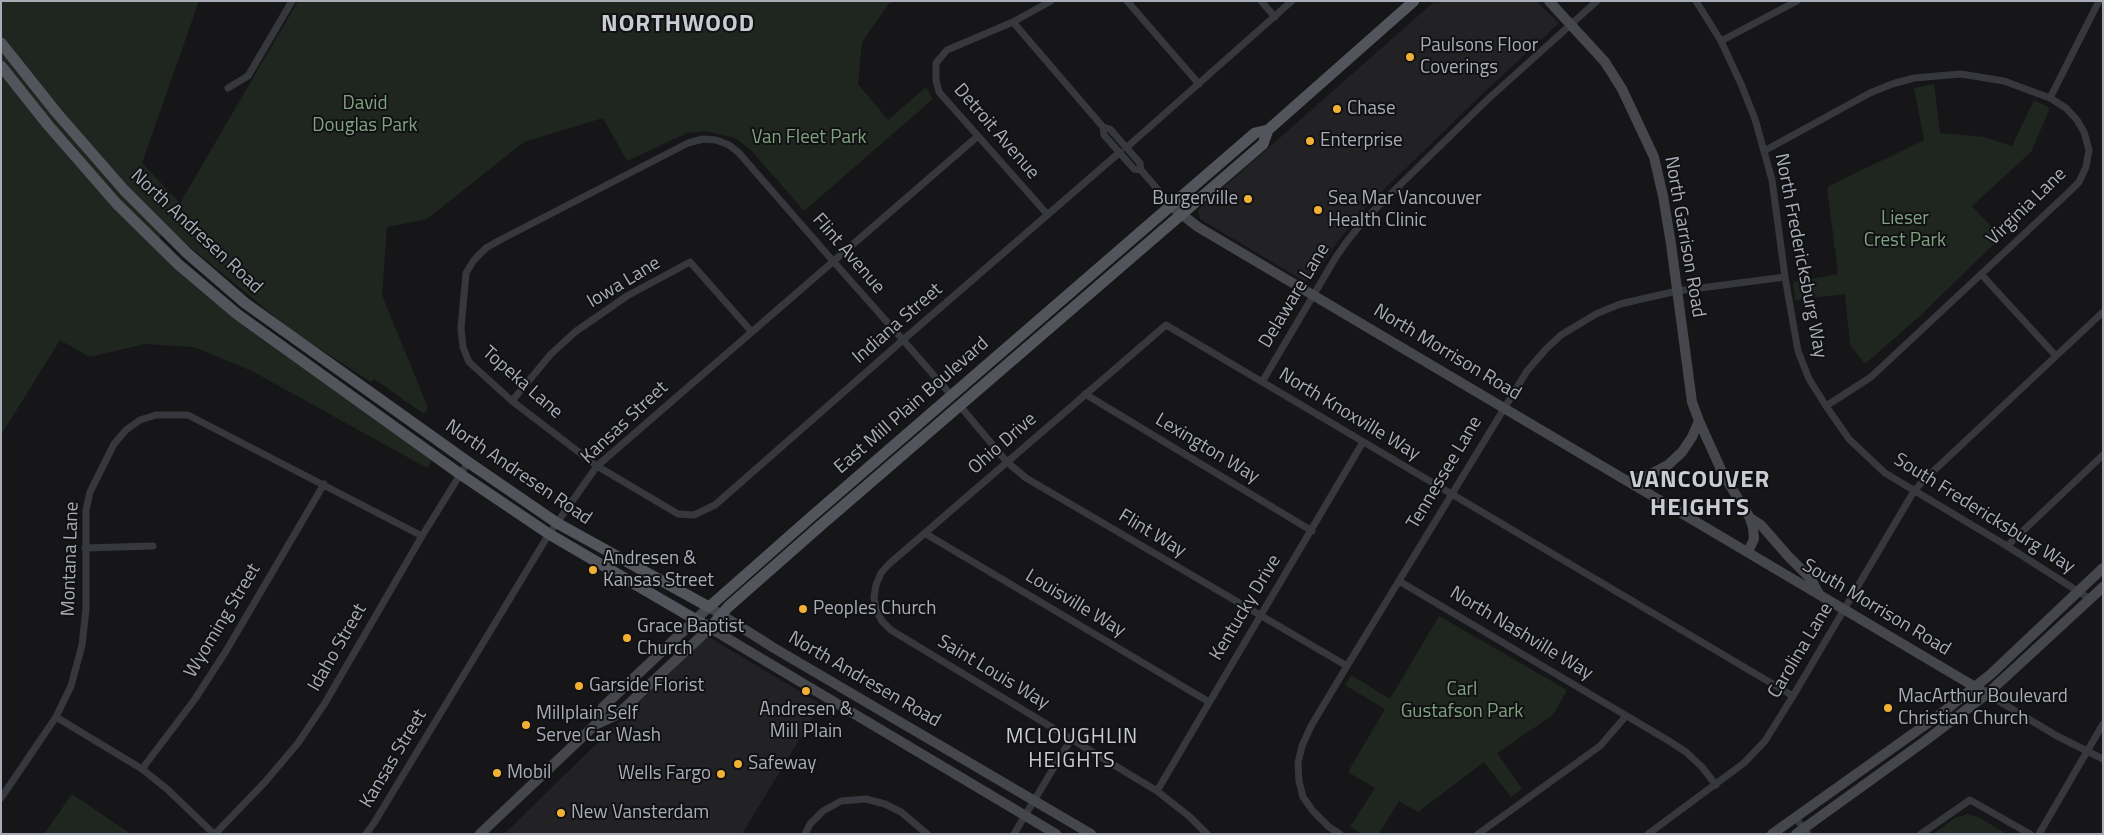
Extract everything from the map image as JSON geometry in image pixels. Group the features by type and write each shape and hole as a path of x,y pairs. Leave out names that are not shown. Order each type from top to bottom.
{"main road":[{"name":"East Mill Plain Boulevard","path":"710,607 1255,134 1268,130 1414,1"},
{"name":"North Andresen Road","path":"1,43 74,133 124,190 212,275 269,321 557,523 710,607"},
{"name":"North Andresen Road","path":"1,66 99,185 178,264 261,332 460,474 549,534 710,628"},
{"name":"East Mill Plain Boulevard","path":"710,628 820,526 1262,144 1268,130"}],"street":[{"path":"228,88 248,76 292,1"},
{"path":"1013,22 1051,1"},
{"path":"1127,1 1198,84"},
{"path":"1261,1 1275,17"},
{"name":"Indiana Street","path":"694,515 715,505 1292,1"},
{"name":"North Garrison Road","path":"1549,1 1605,62 1622,89 1654,157 1664,198 1692,402 1723,474 1750,518"},
{"name":"Delaware Lane","path":"1262,382 1348,240 1366,219 1487,100 1597,1"},
{"name":"North Fredericksburg Way","path":"1696,1 1721,41 1741,84 1764,151 1772,180 1785,277 1798,351 1809,379 1826,406"},
{"path":"1721,41 1797,1"},
{"path":"2050,98 2099,1"},
{"name":"Detroit Avenue","path":"1013,22 948,50 936,63 936,80 939,92 1048,216"},
{"name":"North Morrison Road","path":"1013,22 1103,127 1104,135 1123,150 1134,169 1141,170 1180,215 1748,552"},
{"name":"Virginia Lane","path":"1764,151 1870,93 1892,84 1914,78 1961,74 2004,81 2050,98 2066,108 2077,120 2084,132 2089,150 2086,167 2079,182 2068,193 1871,377 1826,406"},
{"name":"Kansas Street","path":"366,834 378,818 549,534 597,466 978,136"},
{"name":"Topeka Lane","path":"694,515 678,514 597,466 512,401 468,362 463,347 462,328 466,274 474,260 486,248 688,143 704,139 716,140"},
{"name":"Flint Avenue","path":"716,140 729,145 739,153 951,396"},
{"name":"Iowa Lane","path":"512,401 552,354 575,332 627,296 690,262 751,331"},
{"path":"1981,274 2056,356"},
{"name":"Tennessee Lane","path":"1340,834 1329,827 1313,811 1303,797 1299,781 1298,762 1302,746 1311,726 1526,371 1562,335 1596,314 1620,304 1677,291 1785,277"},
{"name":"Carolina Lane","path":"1648,834 1744,763 1765,741 1914,491 2103,312"},
{"name":"North Knoxville Way","path":"1166,325 1793,696"},
{"name":"Ohio Drive","path":"874,597 881,573 890,564 1166,325"},
{"name":"Lexington Way","path":"1085,394 1312,530"},
{"name":"Flint Way","path":"960,406 1007,462 1026,478 1347,666"},
{"name":"South Fredericksburg Way","path":"1826,406 1849,439 1885,473 2007,546 2090,599"},
{"name":"Montana Lane","path":"1,798 56,717 71,686 82,645 86,609 86,510 90,492 106,458 126,430 140,420 156,415 188,415 422,536"},
{"path":"1628,481 1651,474 1668,465 1682,452 1692,437 1699,421"},
{"name":"Kentucky Drive","path":"1157,791 1363,442"},
{"path":"2007,546 2103,455"},
{"name":"Idaho Street","path":"214,834 265,782 298,743 325,703 422,536 468,462"},
{"name":"Wyoming Street","path":"142,769 194,699 226,651 324,484"},
{"path":"1748,552 1754,539 1750,518"},
{"path":"1750,518 1761,525 1810,579 1820,596"},
{"name":"Louisville Way","path":"926,534 1209,702"},
{"path":"85,548 152,546"},
{"name":"South Morrison Road","path":"1748,552 1987,694"},
{"path":"1772,834 1942,713 1992,674 2103,568"},
{"name":"North Nashville Way","path":"1399,581 1686,752 1702,766 1716,785"},
{"path":"1795,817 1803,832 1987,694 2103,588"},
{"name":"Saint Louis Way","path":"874,597 876,610 882,621 891,630 1157,791 1190,817 1207,834"},
{"name":"North Andresen Road","path":"710,607 1090,834"},
{"name":"East Mill Plain Boulevard","path":"595,725 603,707 710,607"},
{"name":"North Andresen Road","path":"710,628 1056,834"},
{"name":"East Mill Plain Boulevard","path":"480,834 595,725 617,715 710,628"},
{"path":"1987,694 2058,736 2103,759"},
{"path":"1478,834 1600,746 1626,716"},
{"path":"56,717 142,769 167,789 214,834"},
{"path":"2039,834 2103,724"},
{"path":"1014,834 1071,739"},
{"path":"805,834 810,824 823,811 841,801 866,799 885,804 901,812 927,834"},
{"path":"1921,834 1970,800 2030,834"}],"shaded area":[{"path":"1435,1 1536,1 1559,23 1481,95 1366,207 1337,242 1312,280 1304,281 1200,219 1198,212 1200,208"},
{"path":"707,636 821,704 742,834 504,834"}],"green space":[{"path":"1,1 199,1 142,163 180,203 298,1 896,1 889,4 862,42 858,84 888,120 926,87 933,99 804,211 751,150 735,138 706,131 687,133 627,161 603,118 524,142 427,219 387,227 382,295 428,408 424,414 374,379 371,382 291,330 166,227 154,247 432,461 427,468 252,371 194,347 145,344 90,357 60,340 1,435"},
{"name":"Lieser Crest Park","path":"1934,84 1940,133 1984,137 2012,146 2034,100 2050,108 2031,152 1972,206 2001,237 1919,317 1865,364 1850,345 1845,294 1795,300 1793,282 1838,274 1827,187 1924,140 1914,88"},
{"name":"Carl Gustafson Park","path":"1439,616 1567,690 1553,715 1497,753 1522,789 1511,797 1484,762 1418,812 1399,801 1379,834 1362,834 1350,827 1375,788 1348,772 1385,709 1345,685 1351,675 1390,699"},
{"path":"72,794 131,834 44,834"},
{"path":"1967,814 1978,817 2007,834 1933,834 1955,818"}],"place":[{"name":"Paulsons Floor Coverings","path":"1410,57"},
{"name":"Chase","path":"1337,109"},
{"name":"Enterprise","path":"1310,141"},
{"name":"Burgerville","path":"1248,199"},
{"name":"Sea Mar Vancouver Health Clinic","path":"1318,210"},
{"name":"Andresen & Kansas Street","path":"593,570"},
{"name":"Peoples Church","path":"803,609"},
{"name":"Grace Baptist Church","path":"627,638"},
{"name":"Garside Florist","path":"579,686"},
{"name":"Andresen & Mill Plain","path":"806,691"},
{"name":"MacArthur Boulevard Christian Church","path":"1888,708"},
{"name":"Millplain Self Serve Car Wash","path":"526,725"},
{"name":"Safeway","path":"738,764"},
{"name":"Mobil","path":"497,773"},
{"name":"Wells Fargo","path":"721,774"},
{"name":"New Vansterdam","path":"561,813"}],"district":[{"name":"NORTHWOOD","path":"678,25"},
{"name":"VANCOUVER HEIGHTS","path":"1700,495"},
{"name":"MCLOUGHLIN HEIGHTS","path":"1072,750"}],"park label":[{"name":"David Douglas Park","path":"365,115"},
{"name":"Van Fleet Park","path":"809,138"}]}
